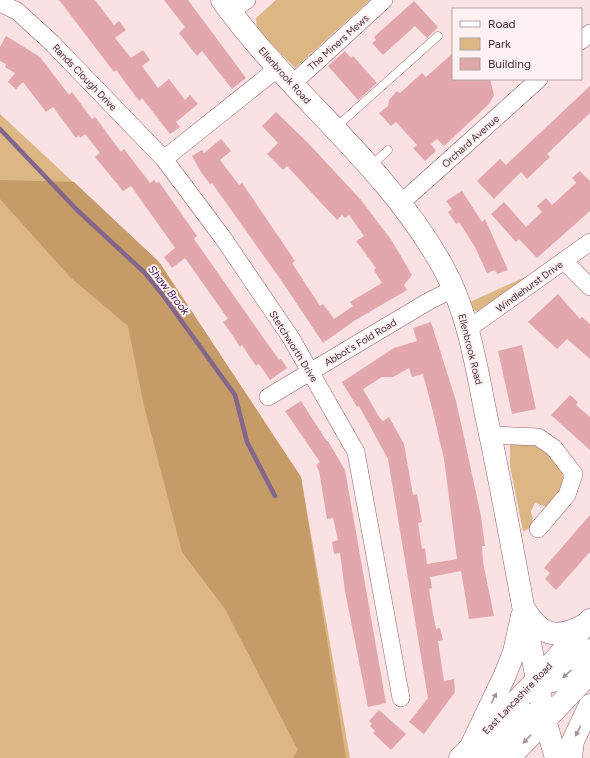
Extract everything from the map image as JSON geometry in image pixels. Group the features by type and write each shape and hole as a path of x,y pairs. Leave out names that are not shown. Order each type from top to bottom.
{"main road":[{"name":"Ellenbrook Road","path":"233,4 278,68 370,167 401,203 440,262 454,289 468,329 491,435 545,720 556,758"},
{"path":"524,607 537,627 555,634 569,633 588,622"},
{"path":"471,754 514,652 524,607"},
{"name":"East Lancashire Road","path":"471,754 588,622"},
{"path":"537,680 547,683 558,681 590,650"},
{"path":"509,758 590,673"},
{"path":"571,758 573,741 590,706"},
{"path":"471,754 528,715 537,715 545,720"}],"street":[{"name":"The Miners Mews","path":"292,84 384,0"},
{"name":"Rands Clough Drive","path":"0,3 17,11 52,43 164,158"},
{"path":"582,40 590,33"},
{"path":"164,158 278,68"},
{"name":"Orchard Avenue","path":"401,203 538,80"},
{"name":"Stetchworth Drive","path":"164,158 223,238 311,371 356,452 401,698"},
{"name":"Windlehurst Drive","path":"468,329 590,242"},
{"path":"564,261 590,287"},
{"name":"Abbot's Fold Road","path":"268,397 429,301 454,289"},
{"path":"491,435 538,437 554,448 574,474 567,495 538,529"}],"lane":[{"path":"335,129 438,36"},
{"path":"370,167 388,150"}],"green space":[{"path":"276,0 370,0 295,68 257,29 256,18"},
{"path":"0,114 159,262 301,477 350,758 0,758"},
{"path":"525,277 525,280 480,313 473,309 470,302"},
{"path":"510,445 540,445 561,468 564,484 550,508 535,503 531,511 534,527 523,531 510,466"}],"shaded area":[{"path":"0,180 74,182 159,262 301,477 346,758 293,758 298,750 225,609 182,552 144,406 128,326 70,277 0,199"}],"building":[{"path":"59,0 95,0 114,25 119,21 126,30 115,38 131,58 143,50 150,60 142,66 158,88 169,79 185,100 190,95 198,104 176,122 180,127 170,134 142,98 139,101 116,70 114,72"},
{"path":"164,0 188,0 246,78 232,89 202,51 197,56 179,33 185,27"},
{"path":"414,1 438,27 427,38 415,26 383,55 372,43 376,40 374,37"},
{"path":"6,36 40,57 69,95 72,92 92,119 95,117 121,152 124,149 150,183 154,180 157,183 159,182 197,236 194,239 279,360 281,359 287,368 270,380 259,364 256,366 242,345 240,347 223,322 228,319 185,258 172,268 164,257 175,248 131,186 123,191 95,157 100,153 85,134 80,138 79,135 76,138 53,107 46,112 23,82 16,89 8,82 15,73 5,67 6,64 0,61 0,47"},
{"path":"345,51 351,58 353,56 377,83 358,100 328,66"},
{"path":"452,54 452,80 490,80 494,95 489,104 444,146 437,139 431,144 436,151 425,161 413,148 417,145 396,122 391,126 379,113 388,106 389,100 397,91 400,93 422,73 426,77"},
{"path":"590,86 590,113 547,154 550,157 527,179 521,172 494,199 477,181 500,159 506,165"},
{"path":"276,112 309,144 361,200 392,241 412,275 404,285 407,290 354,321 323,343 283,283 212,183 210,184 201,172 192,156 202,150 204,153 221,139 231,151 220,160 239,185 242,183 295,261 292,263 320,306 323,304 334,319 353,306 350,302 382,283 374,270 376,268 356,241 364,236 349,215 345,218 342,215 337,220 287,166 283,170 267,154 278,143 262,126"},
{"path":"580,171 590,181 590,211 537,258 519,239 516,242 491,214 504,202 526,227 542,212 537,206 546,198 552,205 576,183 572,178"},
{"path":"462,191 482,222 485,219 508,270 497,274 495,270 487,273 475,247 459,222 456,224 448,212 452,209 446,201"},
{"path":"558,294 580,319 582,317 590,324 590,359 567,339 557,349 528,322"},
{"path":"431,322 456,401 481,516 485,546 482,546 483,562 494,616 469,619 461,571 430,577 432,588 429,589 436,629 440,628 443,640 438,641 444,681 454,679 455,692 424,734 409,722 428,698 388,459 359,406 357,407 342,382 394,348 417,341 413,328","holes":["409,368 412,377 423,374 433,412 444,459 457,559 427,564 425,548 422,549 418,523 422,522 417,494 413,495 404,444 389,417 383,421 379,417 363,389 382,377 393,377"]},
{"path":"522,345 536,409 512,414 498,351"},
{"path":"570,395 578,402 576,405 590,417 590,450 551,415"},
{"path":"301,401 328,441 345,470 386,703 368,707 345,591 340,553 334,554 332,542 338,540 333,518 327,519 319,471 316,465 320,462 285,411"},
{"path":"590,515 590,552 556,590 545,579 550,573 544,568"},
{"path":"379,710 406,734 391,750 373,733 375,731 370,726 372,724 369,721"}],"waterway":[{"name":"Shaw Brook","path":"0,129 77,210 145,273 162,294 235,395 247,442 275,496"}]}
